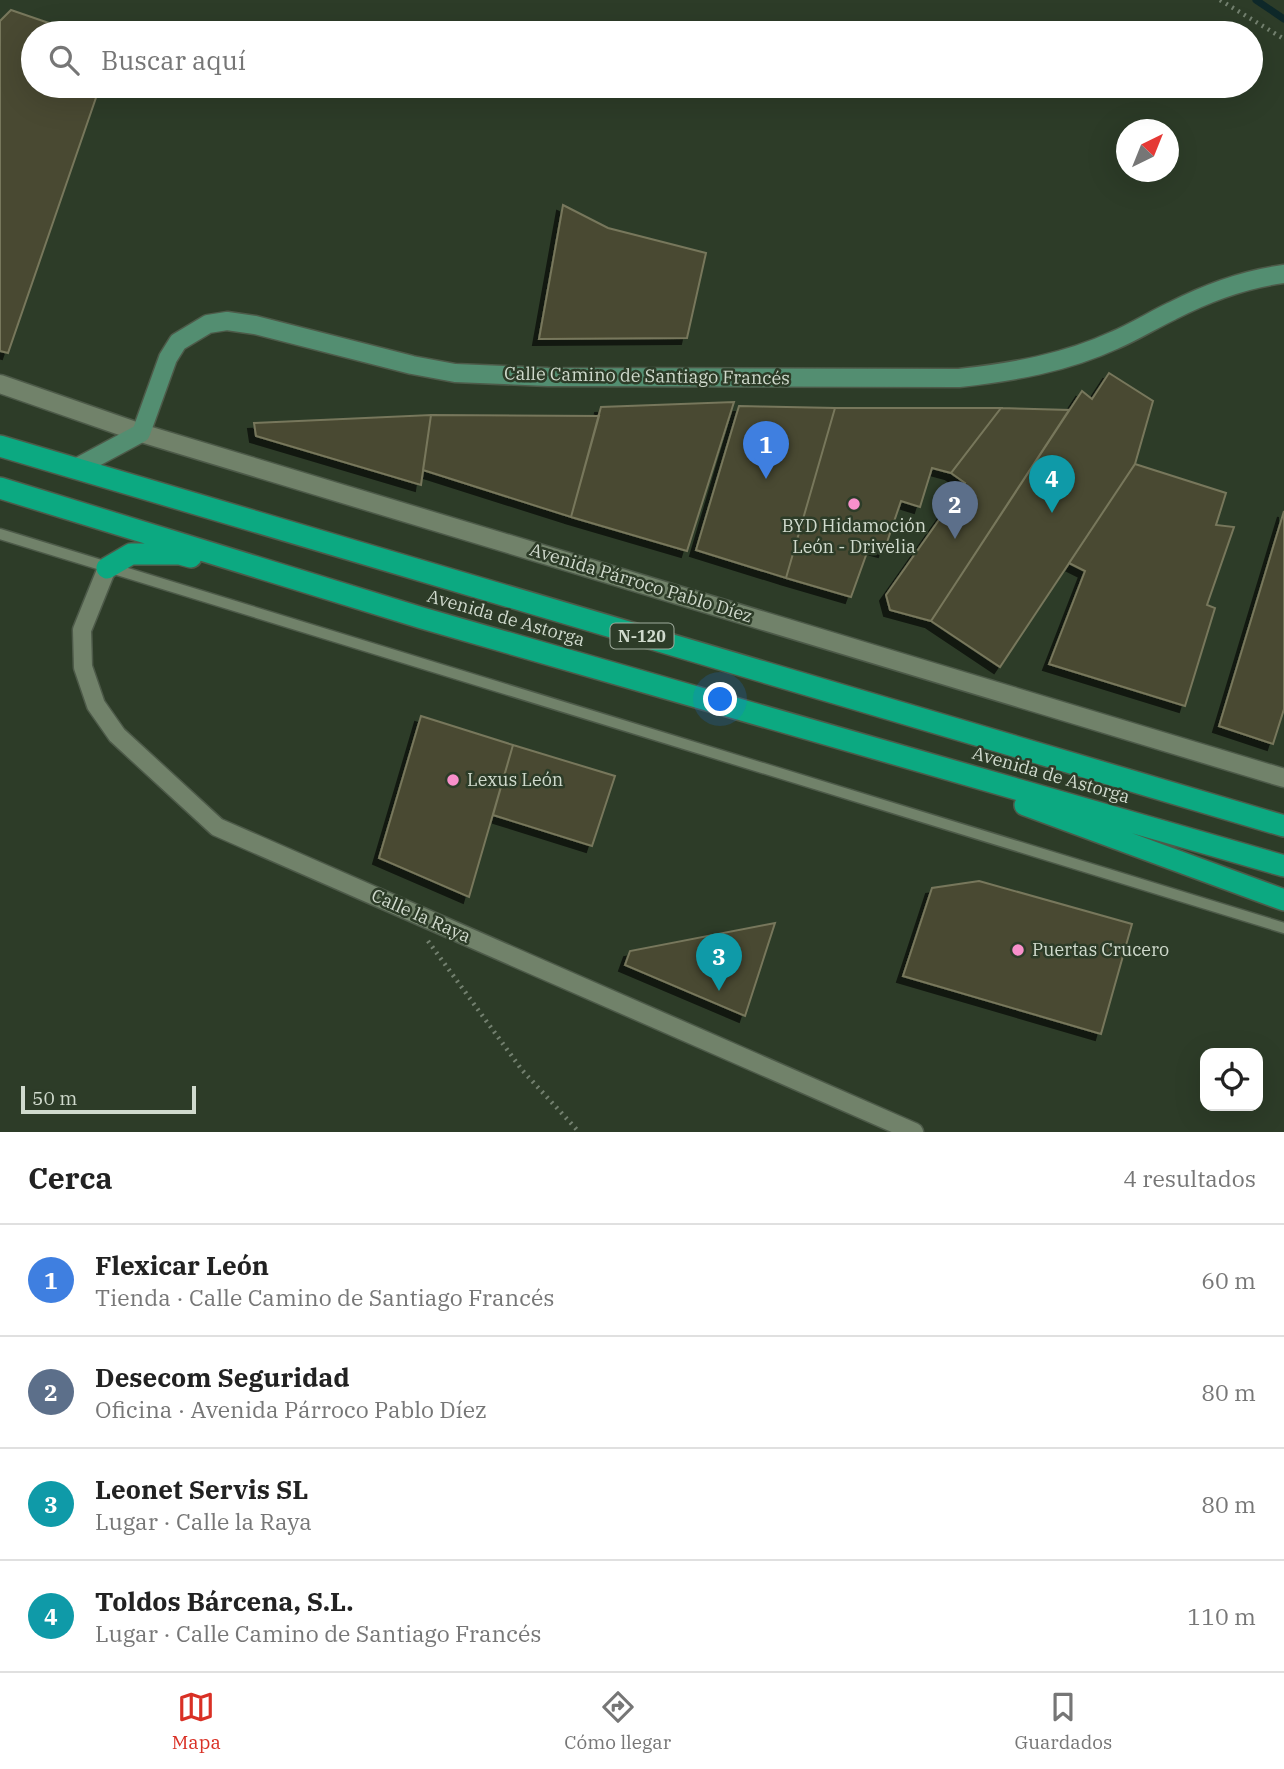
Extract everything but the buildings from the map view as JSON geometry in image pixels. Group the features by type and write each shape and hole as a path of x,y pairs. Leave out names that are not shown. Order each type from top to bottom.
{"highway":[{"name":"N-120","path":"0,446 1284,826"},
{"name":"Avenida de Astorga","path":"0,488 422,618 1284,866"},
{"path":"107,568 131,554 180,554 422,618"},
{"path":"859,744 1284,900"}],"street":[{"name":"Calle Camino de Santiago Francés","path":"141,433 167,358 178,342 208,324 227,321 255,325 412,365 455,373 548,377 959,378 1012,372 1056,362 1115,341 1204,296 1263,277 1284,274"},
{"name":"Avenida Párroco Pablo Díez","path":"0,384 141,433 1284,778"},
{"path":"74,469 141,433"},
{"name":"Calle la Raya","path":"107,568 82,630 83,667 96,705 117,735 217,827 914,1132"}],"lane":[{"path":"0,534 1284,928"}],"path":[{"path":"1220,0 1254,21"},
{"path":"1263,26 1284,39"},
{"path":"428,941 522,1070 579,1132"}],"waterway":[{"path":"1256,0 1284,19"}],"place":[{"name":"Flexicar León","path":"766,479"},
{"name":"BYD Hidamoción León - Drivelia","path":"854,504"},
{"name":"Toldos Bárcena, S.L.","path":"1052,513"},
{"name":"Desecom Seguridad","path":"955,539"},
{"name":"Lexus León","path":"453,780"},
{"name":"Puertas Crucero","path":"1018,950"},
{"name":"Leonet Servis SL","path":"719,991"}]}
